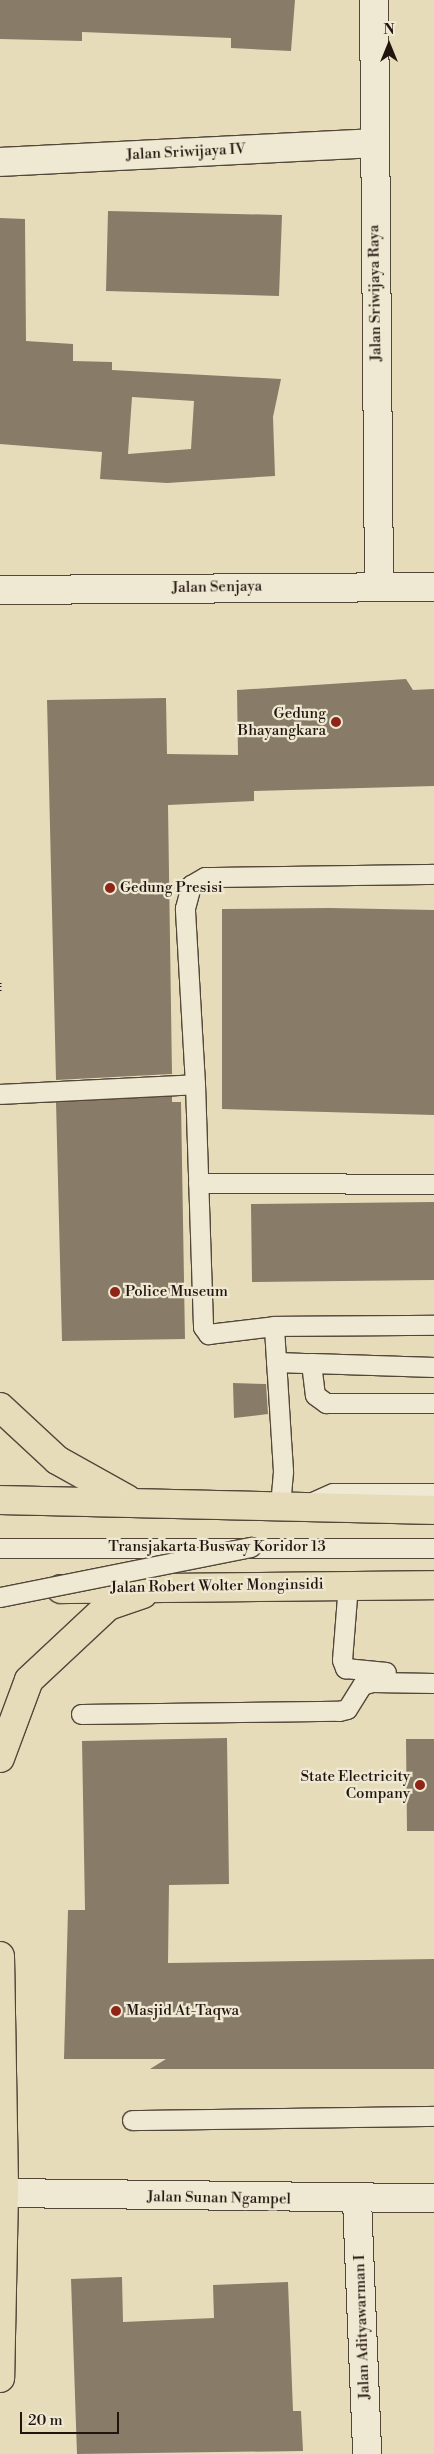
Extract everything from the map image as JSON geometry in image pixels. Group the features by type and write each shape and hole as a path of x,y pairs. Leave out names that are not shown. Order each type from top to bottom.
{"main road":[{"path":"0,1407 57,1460 132,1502"},
{"path":"0,1500 434,1510"},
{"path":"0,1758 29,1680 68,1640 108,1606 170,1585"},
{"name":"Jalan Robert Wolter Monginsidi","path":"0,1591 170,1585 434,1585"},
{"path":"0,1956 4,2193 0,2378"}],"street":[{"name":"Jalan Sriwijaya Raya","path":"374,0 373,143 380,586"},
{"name":"Jalan Sriwijaya IV","path":"0,162 373,143"},
{"name":"Jalan Senjaya","path":"0,590 434,587"},
{"name":"Jalan Sunan Ngampel","path":"4,2193 357,2200 434,2198"},
{"name":"Jalan Adityawarman I","path":"357,2200 367,2454"}],"lane":[{"path":"434,874 205,877 191,885 185,908 195,1084 204,1330 274,1326 434,1325"},
{"path":"0,1094 195,1084"},
{"path":"198,1183 434,1184"},
{"path":"274,1326 283,1470 292,1507 333,1493 434,1493"},
{"path":"276,1362 434,1367"},
{"path":"311,1363 315,1395 326,1403 434,1403"},
{"path":"0,1597 251,1546"},
{"name":"Transjakarta Busway Koridor 13","path":"0,1548 251,1546 434,1548"},
{"path":"348,1584 342,1660 345,1668 357,1681 434,1683"},
{"path":"357,1681 434,1673"},
{"path":"81,1714 339,1711 347,1710 357,1681"},
{"path":"132,2120 434,2116"}],"path":[{"path":"0,982 0,991"}],"building":[{"path":"0,0 295,0 291,51 231,48 231,38 82,32 82,41 0,39"},
{"path":"108,211 282,215 279,296 106,291"},
{"path":"0,218 25,219 26,341 73,344 73,361 112,362 112,370 281,379 273,417 275,476 167,483 100,479 102,452 0,444","holes":["132,397 194,401 191,449 128,454"]},
{"name":"Gedung Presisi","path":"406,679 413,690 434,689 434,786 254,791 254,801 168,805 172,1074 56,1080 47,700 166,698 167,754 238,755 237,690"},
{"path":"330,908 434,910 434,1115 222,1109 222,909"},
{"path":"172,1096 172,1102 181,1102 185,1339 62,1341 56,1102"},
{"path":"434,1202 434,1280 252,1282 251,1204"},
{"path":"233,1383 266,1384 268,1414 234,1418"},
{"path":"227,1738 229,1884 169,1885 168,1963 434,1959 434,2069 150,2069 166,2059 64,2059 68,1910 85,1910 82,1741"},
{"name":"State Electricity Company","path":"406,1739 434,1739 434,1831 407,1831"},
{"path":"122,2277 123,2322 214,2318 213,2285 288,2282 293,2411 301,2411 303,2451 77,2454 71,2279"}],"place":[{"name":"Gedung Bhayangkara","path":"336,722"},
{"name":"Gedung Presisi","path":"110,888"},
{"name":"Police Museum","path":"115,1292"},
{"name":"State Electricity Company","path":"420,1785"},
{"name":"Masjid At-Taqwa","path":"116,2011"}]}
